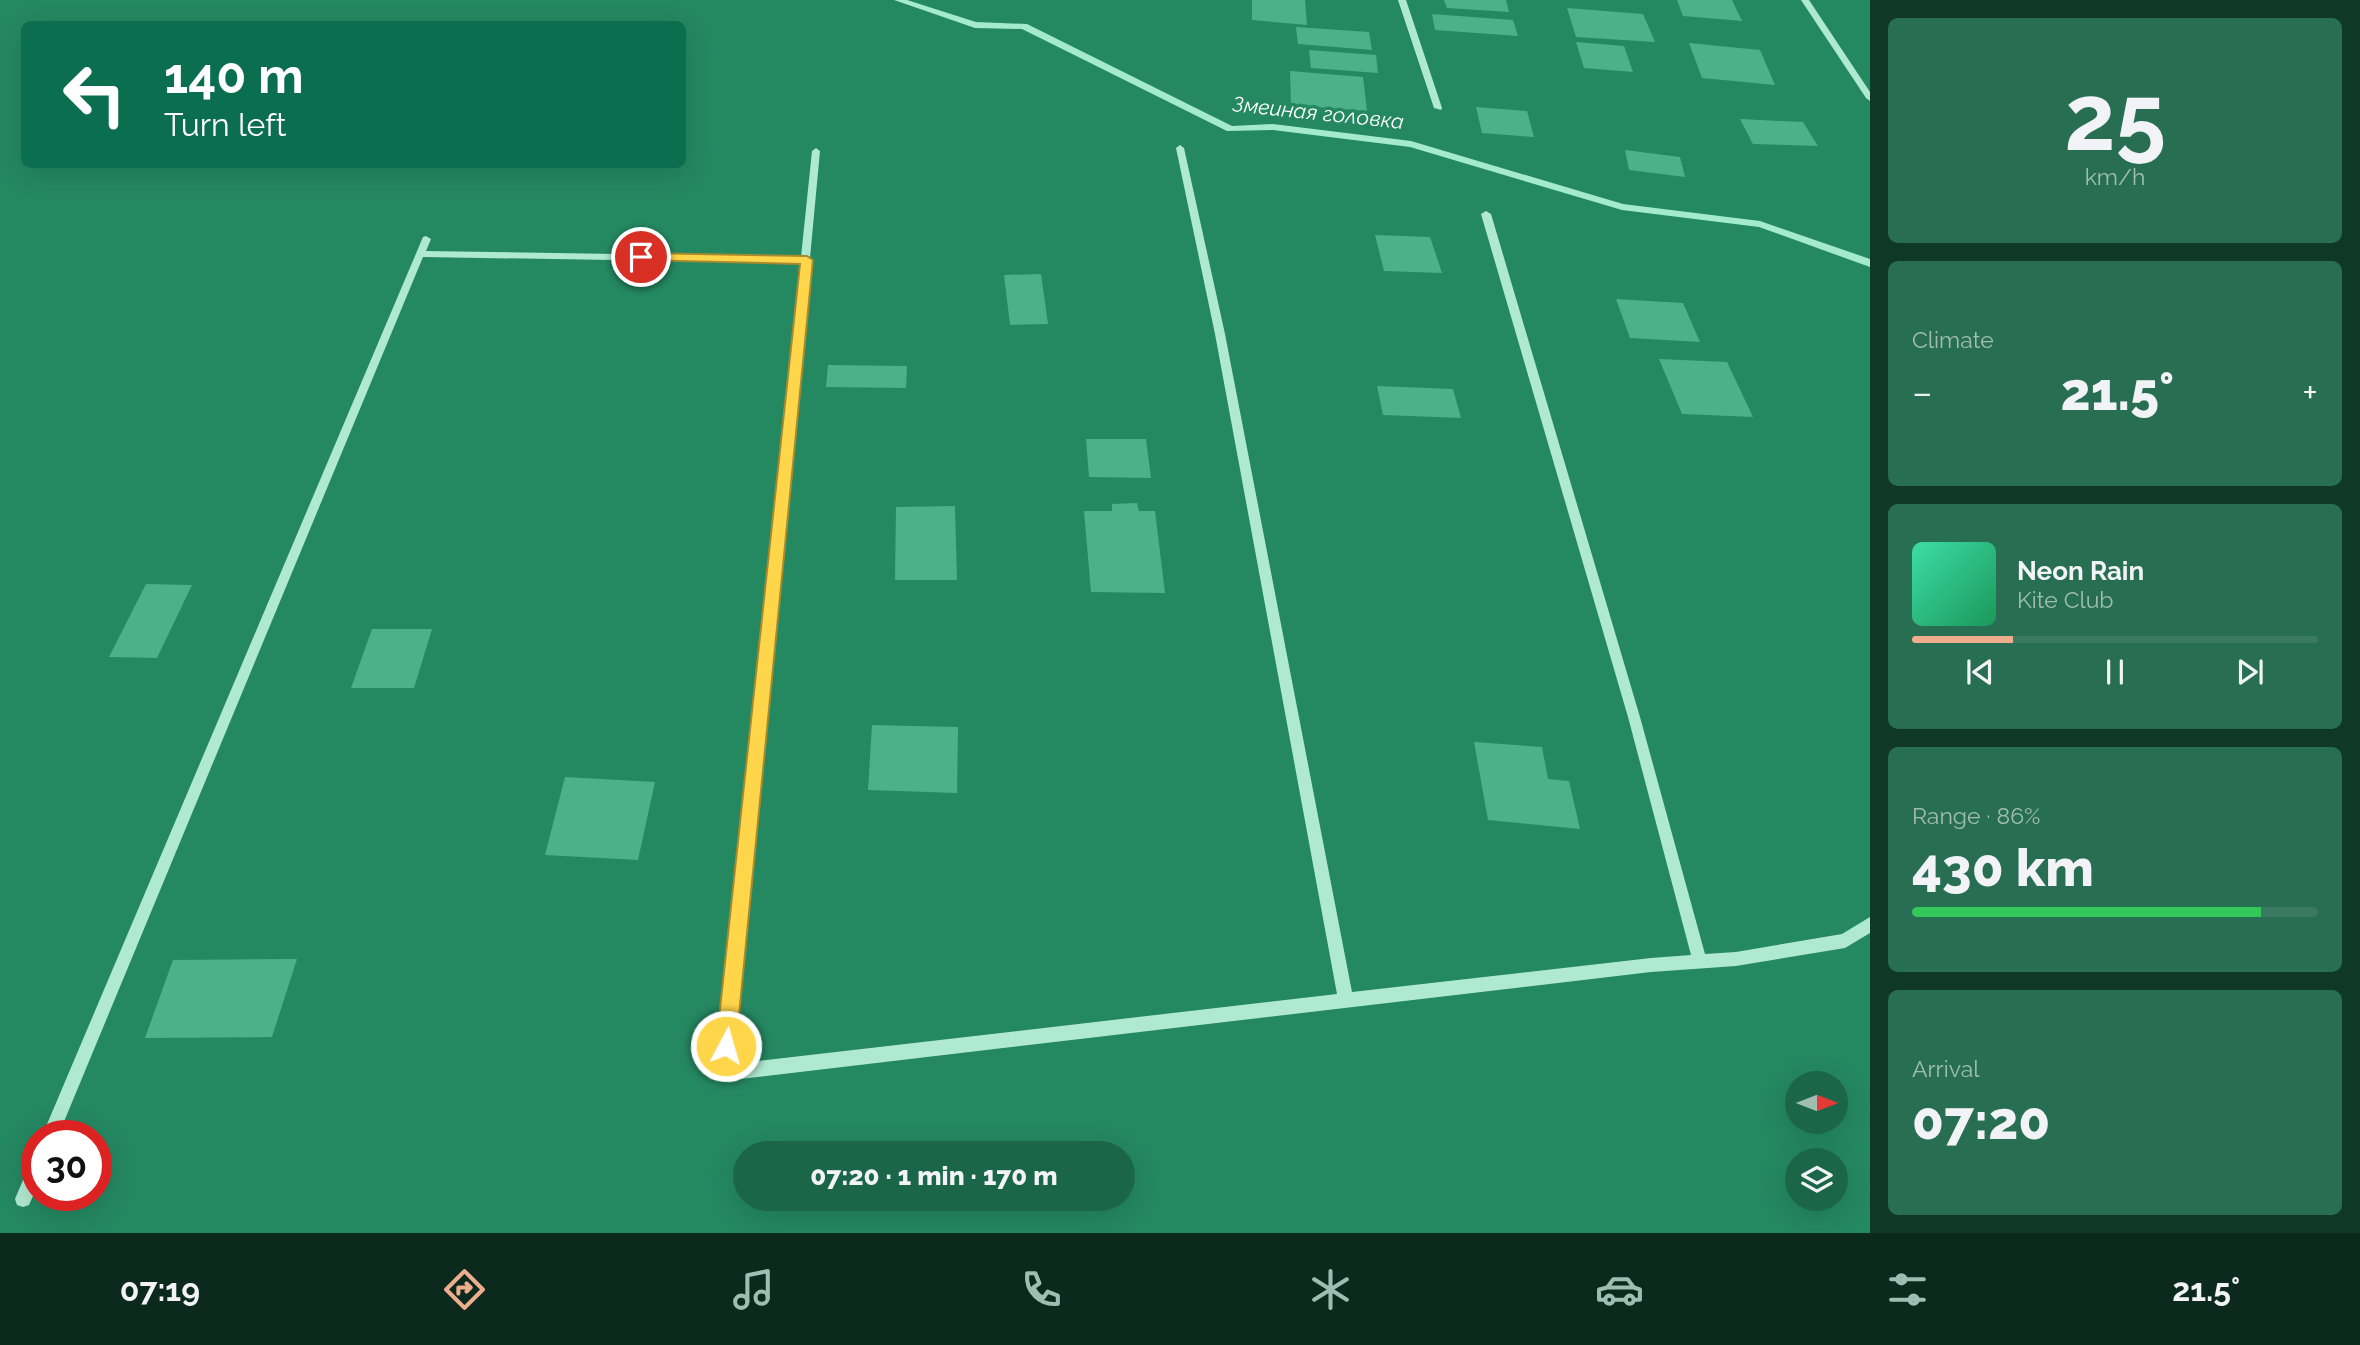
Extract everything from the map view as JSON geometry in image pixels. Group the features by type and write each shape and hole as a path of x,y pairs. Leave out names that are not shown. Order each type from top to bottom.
{"street":[{"path":"1402,0 1438,108"},
{"path":"1805,0 1870,98"},
{"path":"1180,148 1220,334 1346,1001"},
{"path":"816,151 723,1073 1736,959 1845,941 1870,924"},
{"path":"1486,214 1634,717 1700,962"},
{"path":"57,1120 426,239"},
{"path":"419,254 807,260"}],"building":[{"path":"1252,0 1305,0 1307,25 1252,20"},
{"path":"1444,0 1506,0 1509,12 1447,8"},
{"path":"1677,0 1732,0 1742,21 1683,16"},
{"path":"1567,8 1643,14 1655,42 1576,37"},
{"path":"1432,14 1513,20 1518,36 1435,30"},
{"path":"1296,27 1369,32 1372,50 1298,44"},
{"path":"1576,42 1624,46 1633,72 1584,68"},
{"path":"1689,43 1760,50 1775,85 1702,78"},
{"path":"1309,50 1376,55 1378,73 1311,68"},
{"path":"1290,71 1363,77 1367,111 1291,105"},
{"path":"1476,107 1527,111 1534,137 1482,133"},
{"path":"1740,119 1803,122 1818,146 1753,144"},
{"path":"1625,150 1680,157 1685,177 1629,170"},
{"path":"1375,235 1430,237 1442,273 1384,271"},
{"path":"1041,274 1048,324 1010,325 1004,275"},
{"path":"1616,299 1683,303 1700,342 1630,338"},
{"path":"1659,359 1727,362 1753,417 1682,414"},
{"path":"828,365 907,366 906,388 826,387"},
{"path":"1377,386 1453,389 1461,418 1383,415"},
{"path":"1086,439 1146,439 1151,478 1089,477"},
{"path":"1137,503 1139,511 1155,511 1165,593 1091,592 1084,511 1112,511 1112,504"},
{"path":"955,506 957,580 895,580 896,507"},
{"path":"146,584 192,585 157,658 109,657"},
{"path":"372,629 432,629 414,688 351,688"},
{"path":"872,725 958,727 957,793 868,790"},
{"path":"1474,742 1542,747 1548,779 1569,781 1580,829 1488,820"},
{"path":"565,777 655,782 638,860 545,855"},
{"path":"297,959 272,1037 145,1038 173,960"}],"waterway":[{"name":"Змеиная головка","path":"898,0 975,25 1024,26 1230,129 1273,127 1411,144 1622,207 1760,224 1870,263"}],"route":[{"path":"641,257 807,260 726,1046"}]}
